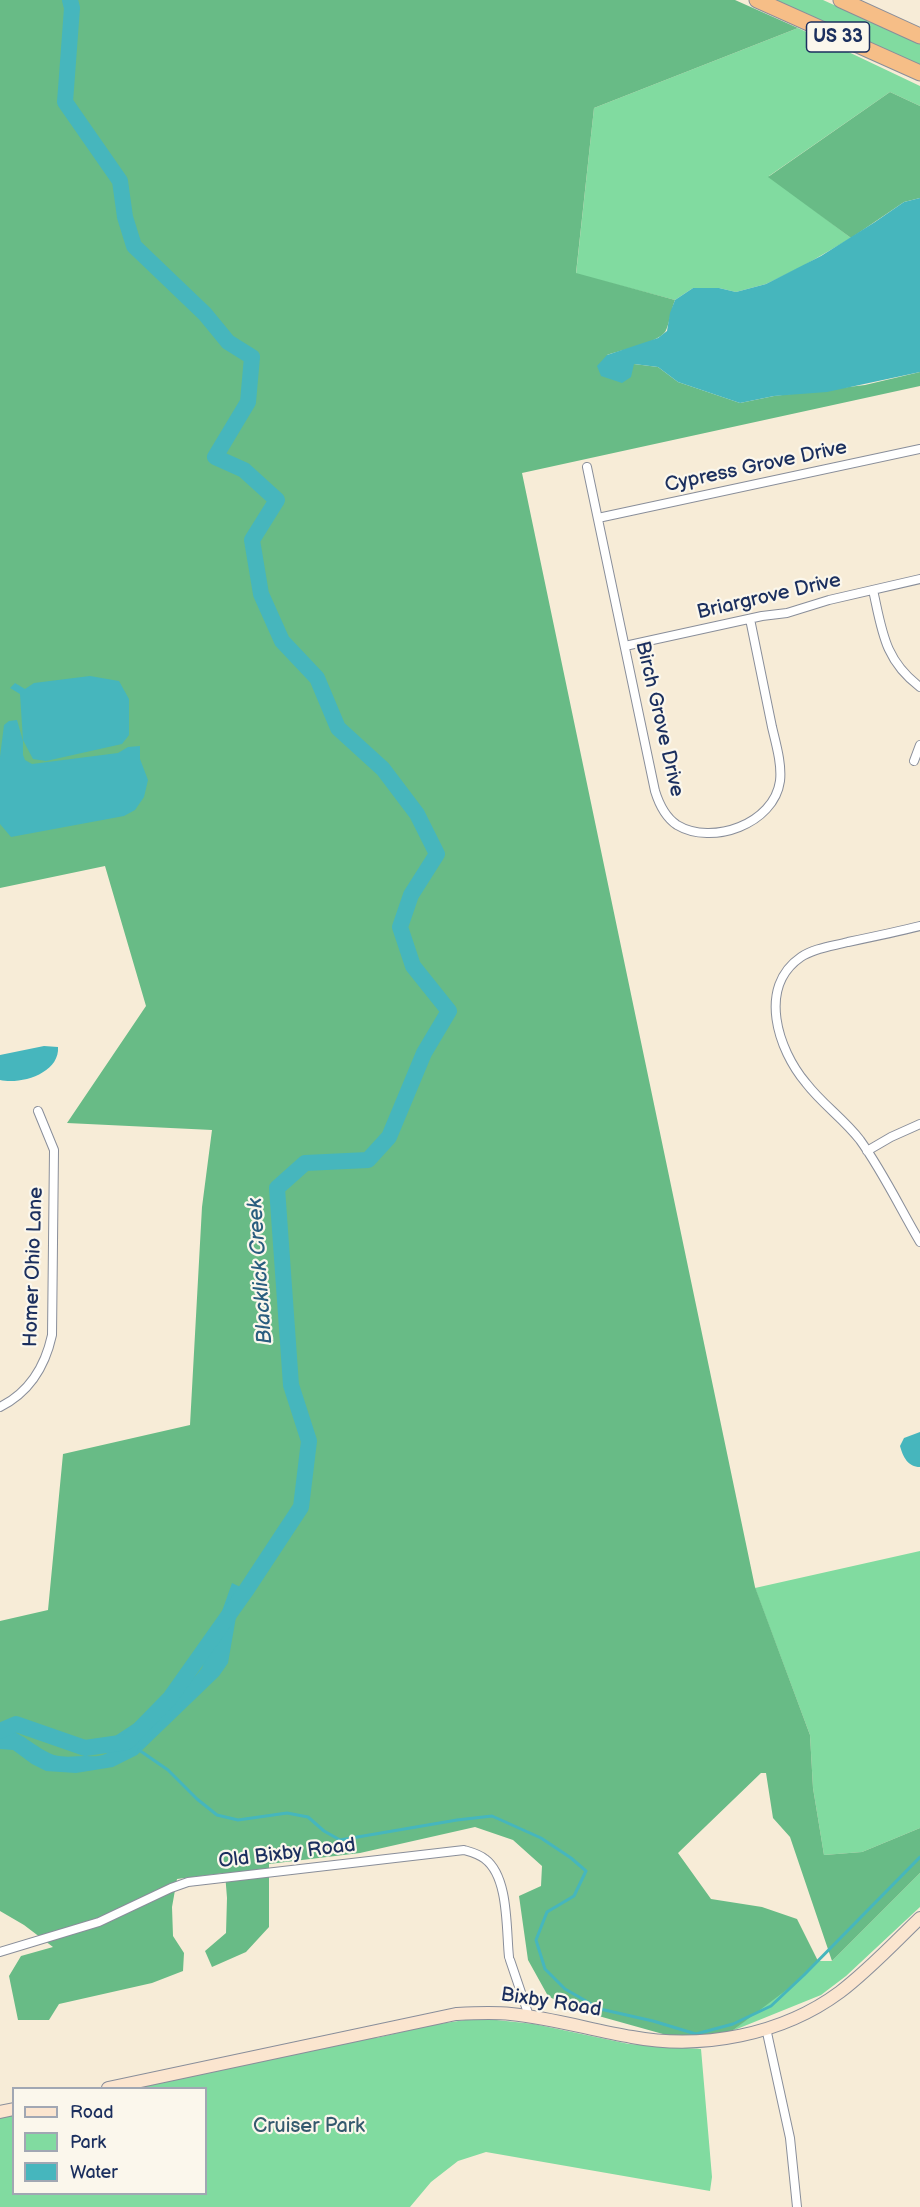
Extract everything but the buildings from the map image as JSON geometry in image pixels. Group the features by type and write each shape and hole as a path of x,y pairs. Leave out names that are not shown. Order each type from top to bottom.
{"highway":[{"name":"US 33","path":"757,0 920,73"},
{"name":"US 33","path":"841,0 920,36"}],"street":[{"name":"Cypress Grove Drive","path":"598,518 920,449"},
{"name":"Birch Grove Drive","path":"587,467 655,791 663,810 677,824 690,830 717,831 740,827 752,822 768,809 778,792 780,765 750,619"},
{"name":"Briargrove Drive","path":"625,646 787,613 828,600 920,579"},
{"path":"873,590 883,635 891,657 902,672 920,687"},
{"path":"914,761 920,746"},
{"path":"920,926 823,948 801,956 781,979 776,998 776,1020 787,1052 798,1072 815,1094 844,1120 867,1151 920,1242"},
{"name":"Homer Ohio Lane","path":"0,1407 19,1395 37,1376 47,1356 52,1335 54,1150 38,1111"},
{"path":"867,1151 920,1124"},
{"name":"Old Bixby Road","path":"0,1952 99,1922 171,1887 188,1882 464,1850 485,1858 494,1867 499,1878 510,1959 529,2016"},
{"name":"Bixby Road","path":"113,2087 456,2014 491,2013 529,2016 630,2037 668,2042 724,2038 766,2028 797,2016 839,1992 880,1957 920,1918"},
{"path":"766,2028 790,2138 797,2207"}],"green space":[{"path":"0,0 735,0 798,28 594,108 576,273 675,300 666,330 661,336 647,343 607,355 634,364 658,367 678,382 740,403 774,396 865,385 920,372 920,386 522,473 755,1587 810,1735 813,1788 824,1855 862,1852 920,1828 920,1873 832,1961 790,1837 773,1818 766,1773 761,1773 678,1853 711,1899 762,1907 797,1919 818,1961 789,1988 732,2031 714,2037 670,2036 570,2008 548,1996 528,1960 519,1896 541,1886 542,1866 513,1840 475,1827 360,1853 269,1864 269,1927 246,1952 212,1967 205,1951 226,1933 225,1873 177,1879 172,1907 173,1936 184,1953 183,1971 152,1983 59,2004 49,2020 18,2020 9,1976 21,1956 53,1947 24,1925 0,1911 0,1621 48,1610 63,1454 190,1425 202,1207 212,1130 67,1123 146,1006 105,866 0,888"},
{"path":"773,0 823,0 920,44 920,66"},
{"path":"798,28 920,86 920,106 890,92 769,176 851,238 766,284 736,292 719,288 693,288 675,300 576,274 594,108"},
{"path":"890,92 920,106 920,198 904,202 851,238 768,177"},
{"path":"920,1551 920,1828 862,1852 824,1855 813,1788 810,1735 755,1588"},
{"path":"920,1873 920,1907 846,1976 821,1995 732,2031 818,1961 832,1961"},
{"name":"Cruiser Park","path":"478,2018 534,2024 629,2044 701,2049 712,2177 710,2191 486,2152 458,2161 431,2182 410,2207 0,2207 0,2112 12,2109 12,2195 207,2195 207,2087 113,2087 374,2030 376,2038 432,2025"}],"water":[{"path":"920,198 920,372 827,392 774,396 740,403 678,382 658,367 634,364 631,377 622,383 601,376 597,366 607,355 658,338 667,331 675,300 693,288 719,288 736,292 766,284 821,256 904,202"},
{"path":"90,676 119,681 129,699 129,735 122,744 46,761 33,759 23,740 20,694 10,688 15,683 25,689 34,683"},
{"path":"17,720 23,741 23,755 25,760 32,764 118,753 128,747 140,746 140,759 148,780 144,797 135,810 124,816 11,837 0,824 0,757 4,725 9,721"},
{"path":"44,1046 58,1047 53,1064 46,1070 28,1079 0,1080 0,1055"},
{"path":"920,1432 920,1467 916,1467 907,1461 900,1446 904,1438"},
{"path":"232,1583 253,1593 236,1617 228,1663 219,1676 137,1755 113,1767 76,1773 46,1771 13,1750 0,1749 0,1729 21,1735 47,1752 58,1756 95,1756 110,1752 115,1745 111,1739 160,1707 193,1679 202,1668"}],"waterway":[{"name":"Blacklick Creek","path":"0,1731 16,1724 85,1748 127,1742 170,1698 245,1592 301,1507 309,1441 291,1385 277,1188 305,1163 368,1160 389,1137 424,1053 449,1011 413,966 400,927 411,895 437,854 417,814 383,769 338,728 317,678 282,641 261,594 252,540 277,500 244,470 215,457 248,402 252,357 228,342 205,314 134,246 125,217 120,181 65,102 72,8 70,0"},
{"path":"139,1750 168,1770 217,1815 238,1820 287,1813 308,1817 324,1831 340,1840 492,1816 541,1838 586,1871 574,1896 547,1912 536,1940 545,1969 565,1989 600,2009 696,2034 733,2024 771,2006 920,1857"}]}
